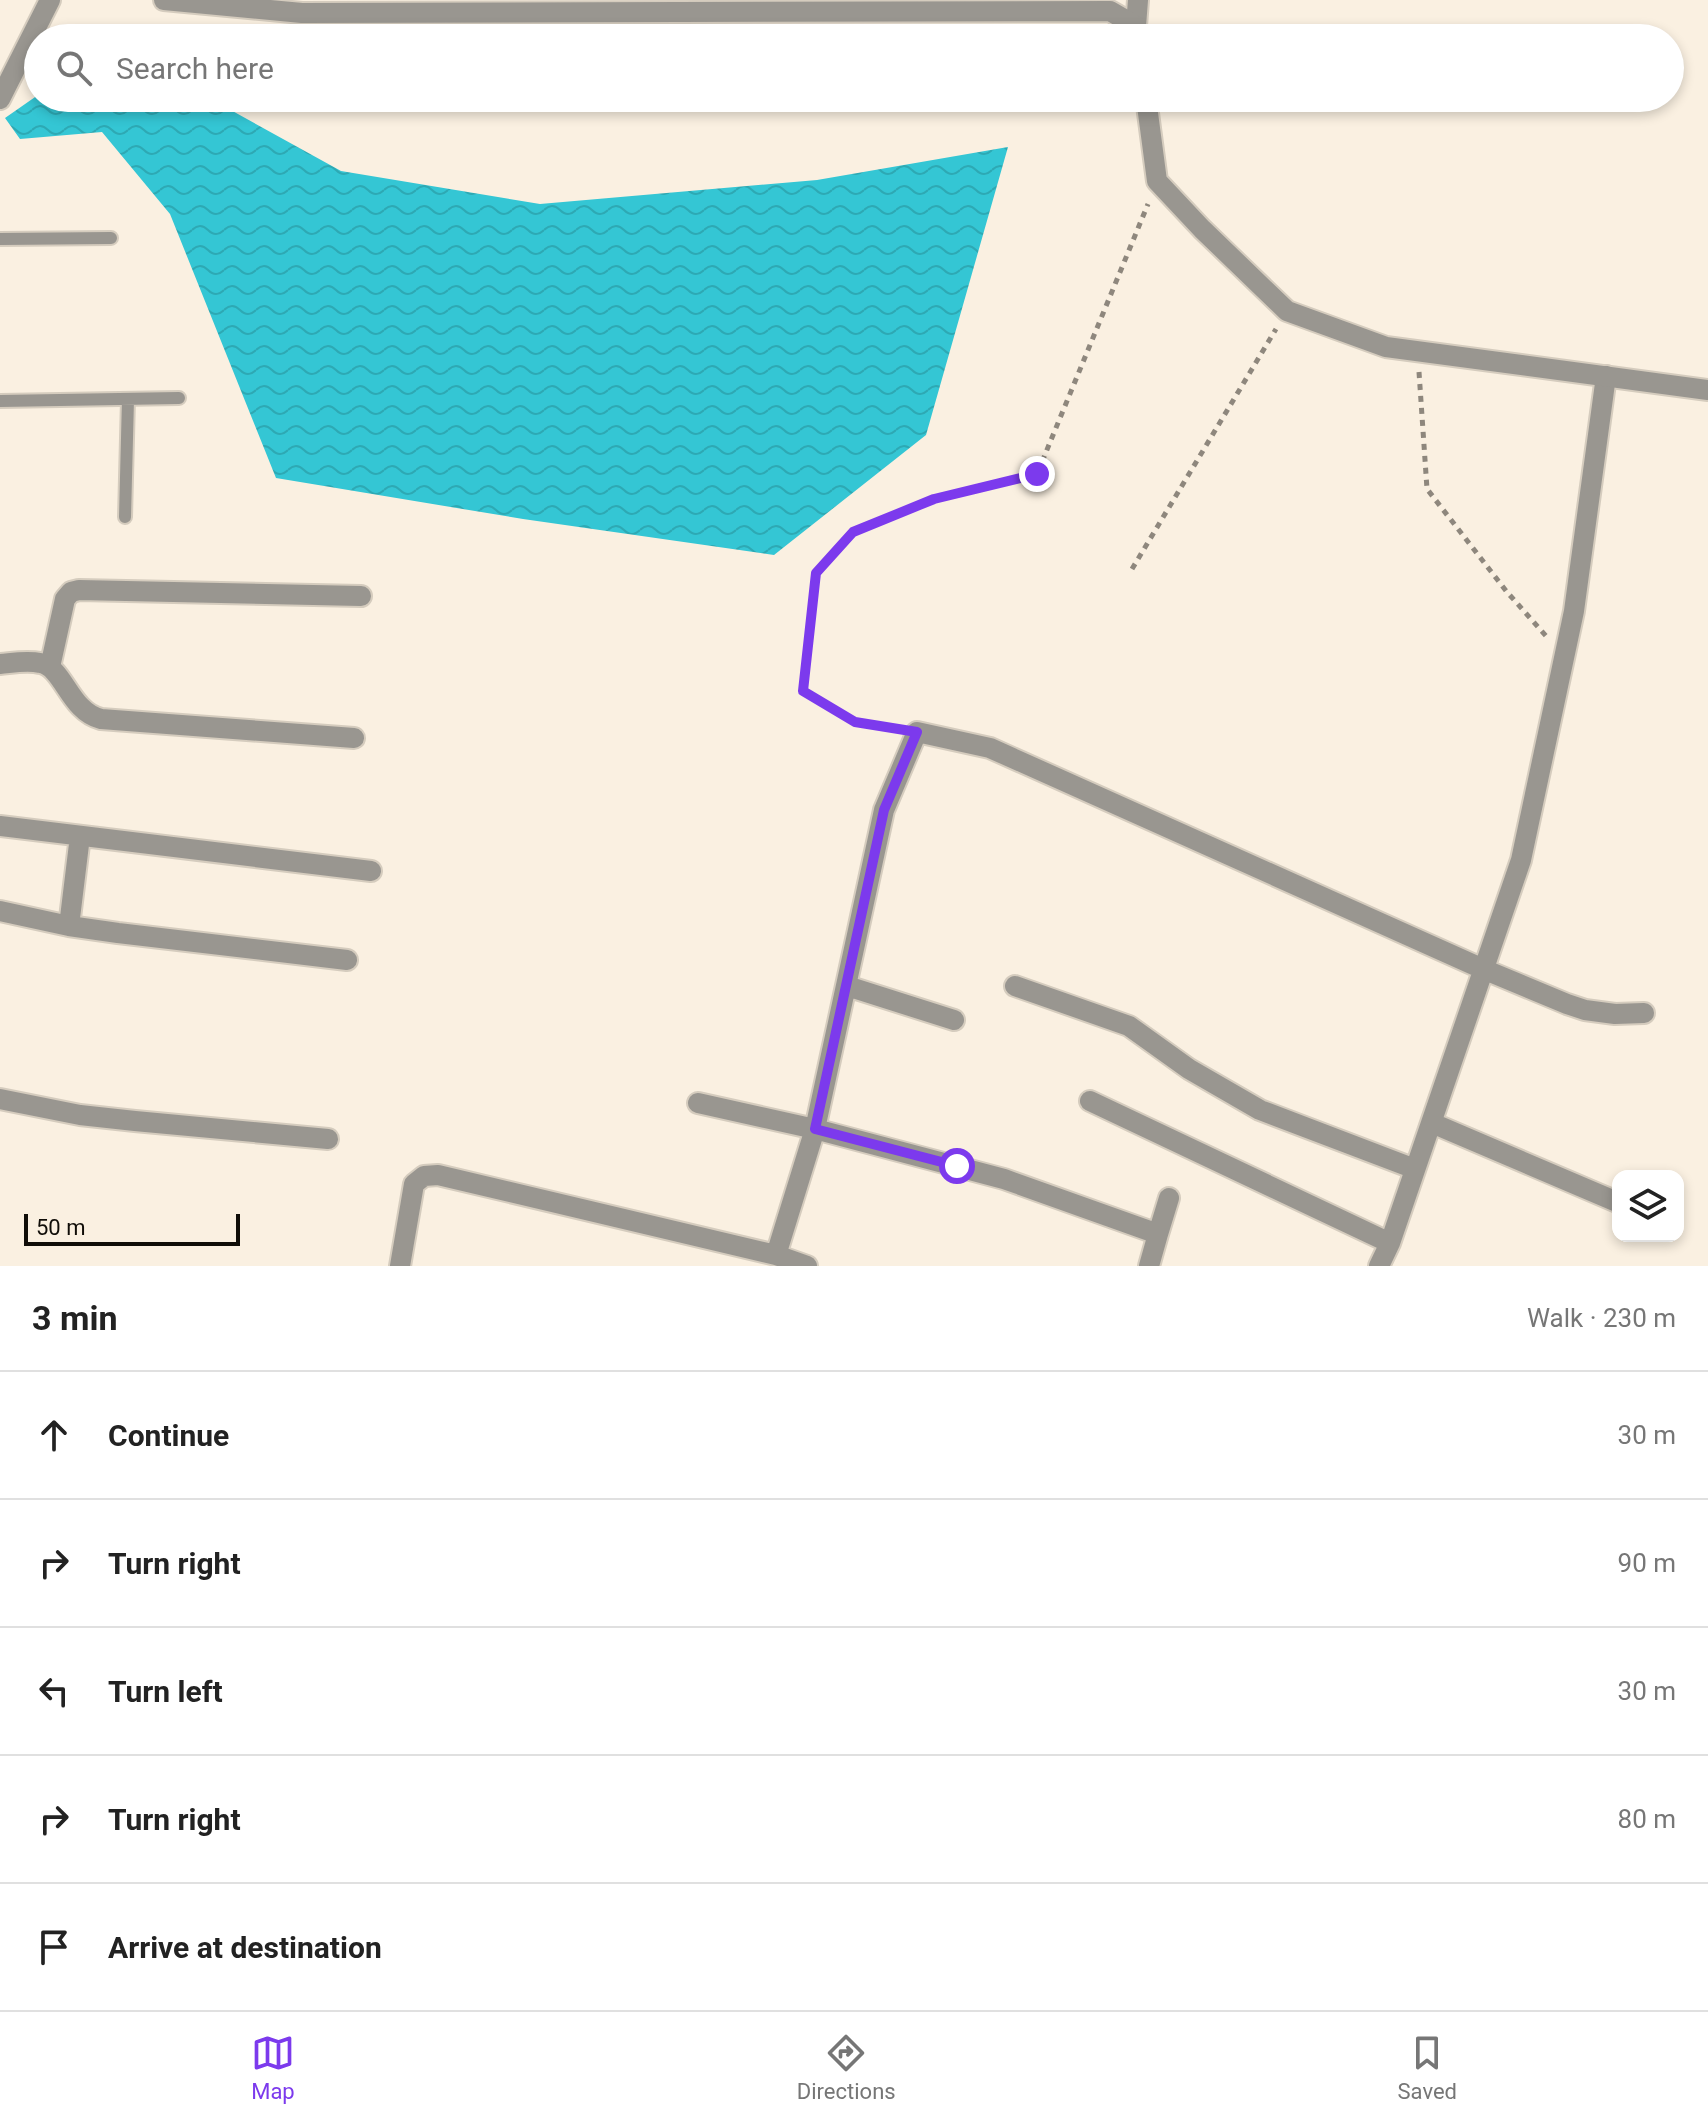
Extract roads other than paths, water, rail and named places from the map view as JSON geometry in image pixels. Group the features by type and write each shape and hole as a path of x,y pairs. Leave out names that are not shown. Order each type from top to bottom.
{"street":[{"path":"38,24 50,0"},
{"path":"164,0 302,6 1110,11 1127,24"},
{"path":"1137,24 1138,0"},
{"path":"0,99 24,51"},
{"path":"1148,112 1157,181 1287,311 1386,347 1708,390"},
{"path":"1379,1266 1432,1123 1521,860 1574,611 1606,376"},
{"path":"50,667 65,599 71,592 79,590 361,596"},
{"path":"0,664 40,663 50,667 82,710 101,719 354,738"},
{"path":"776,1255 815,1129 884,810 917,732 990,748 1483,969 1585,1010 1615,1014 1644,1013"},
{"path":"0,826 371,871"},
{"path":"69,926 80,836"},
{"path":"0,911 69,926 347,960"},
{"path":"847,986 954,1020"},
{"path":"1015,986 1129,1026 1189,1069 1260,1110 1415,1169"},
{"path":"0,1099 80,1115 328,1139"},
{"path":"1090,1101 1390,1243"},
{"path":"698,1103 815,1129 1004,1179 1158,1234"},
{"path":"1432,1123 1612,1200"},
{"path":"400,1266 414,1184 424,1176 438,1175 776,1255 807,1266"},
{"path":"1149,1266 1169,1198"}],"lane":[{"path":"0,239 111,238"},
{"path":"0,401 179,398"},
{"path":"125,517 128,399"}],"water":[{"path":"24,105 24,112 234,112 341,171 540,204 817,180 1008,147 926,435 774,555 523,519 276,478 170,214 102,132 20,139 5,118"}]}
